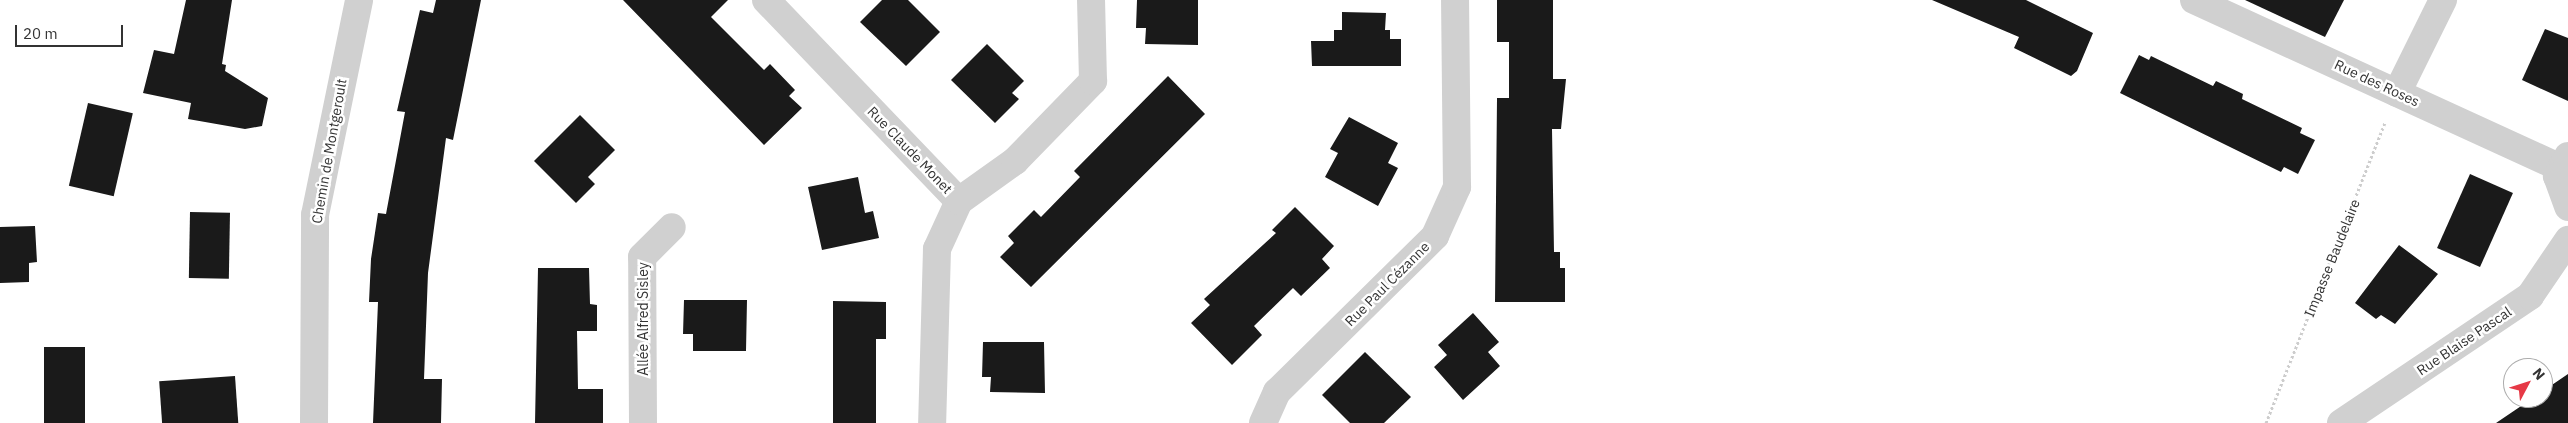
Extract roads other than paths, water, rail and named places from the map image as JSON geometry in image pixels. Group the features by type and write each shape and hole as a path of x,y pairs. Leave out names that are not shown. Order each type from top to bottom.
{"street":[{"name":"Chemin de Montgeroult","path":"314,423 315,215 359,0"},
{"name":"Rue Claude Monet","path":"766,0 959,201 937,249 932,423"},
{"path":"959,201 1014,161 1093,81 1091,0"},
{"name":"Rue Paul Cézanne","path":"1262,423 1277,392 1435,236 1457,187 1455,0"},
{"name":"Rue des Roses","path":"2194,0 2397,93 2564,161"},
{"path":"2397,93 2443,0"},
{"path":"2564,161 2557,176 2568,207"},
{"name":"Allée Alfred Sisley","path":"643,423 642,257 672,227"},
{"name":"Rue Blaise Pascal","path":"2341,423 2530,296 2568,240"}]}
